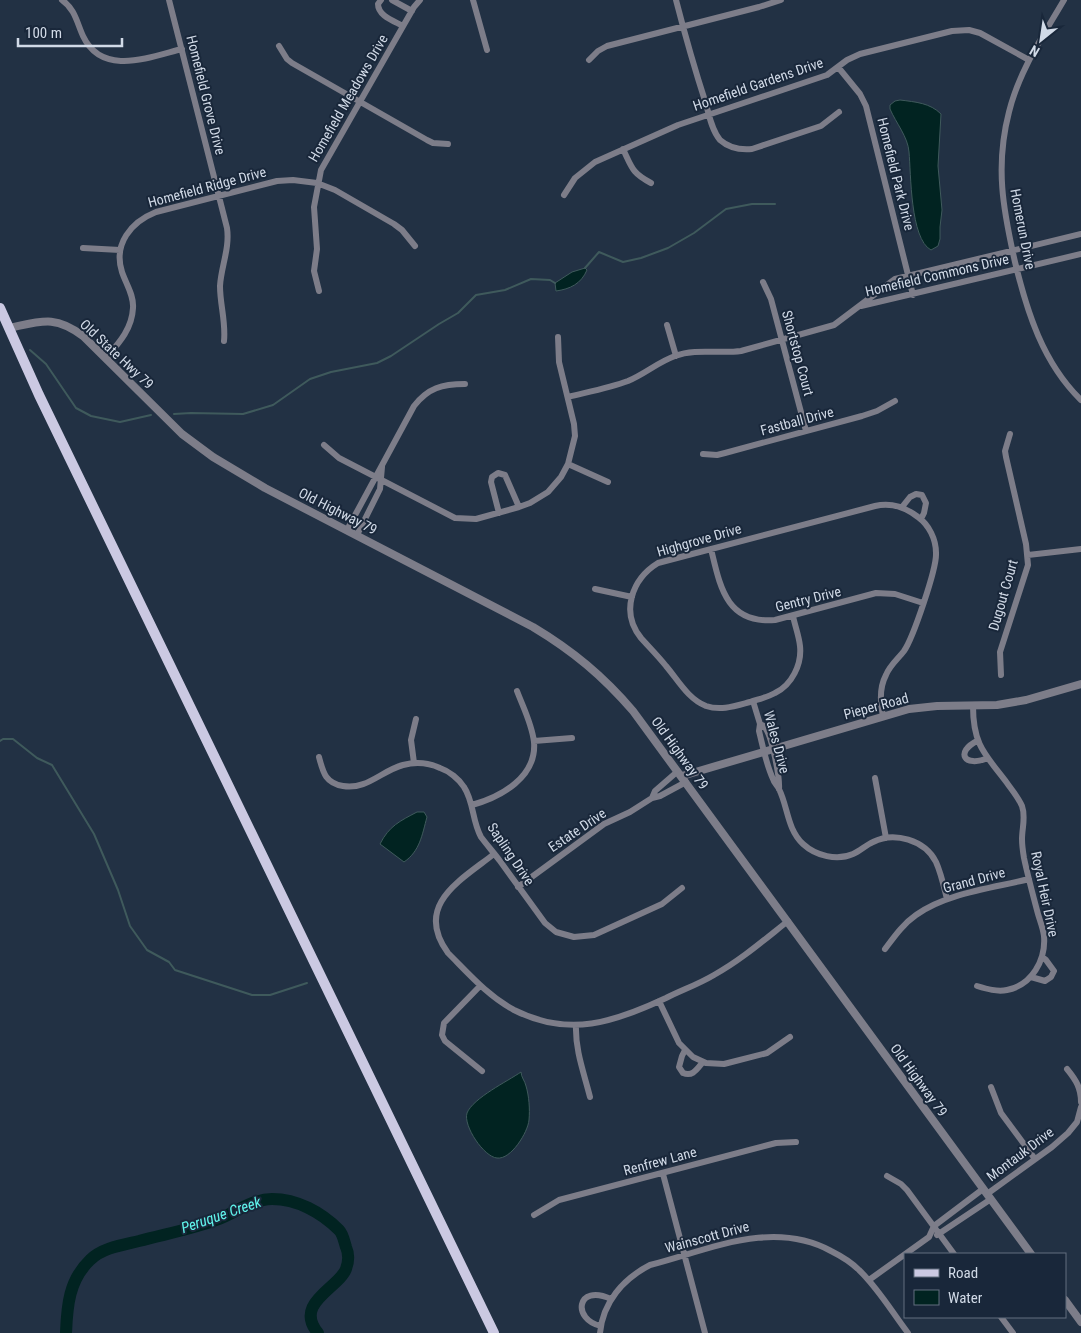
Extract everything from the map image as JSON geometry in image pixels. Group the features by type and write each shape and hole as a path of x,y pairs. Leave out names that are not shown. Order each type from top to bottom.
{"main road":[{"path":"0,308 39,395 494,1333"}],"street":[{"path":"64,0 74,13 84,37 92,48 102,56 116,62 127,62 182,49"},
{"name":"Homefield Grove Drive","path":"170,0 229,240 220,287 225,328 224,341"},
{"name":"Homefield Meadows Drive","path":"381,0 378,8 382,13 404,26"},
{"path":"392,0 412,11"},
{"name":"Homefield Meadows Drive","path":"319,291 314,271 317,248 314,208 320,170 420,0"},
{"path":"473,0 487,50"},
{"path":"676,0 709,114 716,134 726,144 742,150 752,149 821,126 839,112"},
{"path":"589,60 606,46 781,0"},
{"name":"Homerun Drive","path":"1064,0 1029,60 1009,110 1002,152 1001,185 1012,251 1029,314 1038,337 1063,380 1081,400"},
{"name":"Homefield Gardens Drive","path":"564,194 575,178 594,162 678,125 818,79 838,68 853,56 952,31 969,30 1029,60"},
{"path":"280,46 287,59 292,63 359,103 426,140 433,143 448,144"},
{"name":"Homefield Park Drive","path":"838,68 860,94 866,106 913,295"},
{"path":"623,149 634,172 651,183"},
{"name":"Homefield Ridge Drive","path":"120,250 124,238 134,225 145,216 277,181 293,180 317,184 335,190 394,224 402,230 415,246"},
{"name":"Homefield Commons Drive","path":"568,397 628,381 658,363 676,356 697,352 727,353 740,351 834,324 895,280 1081,234"},
{"path":"82,248 120,250 122,271 132,297 131,323 127,332 106,358"},
{"name":"Homefield Commons Drive","path":"857,307 1081,254"},
{"name":"Shortstop Court","path":"762,282 771,299 806,431"},
{"name":"Old State Hwy 79","path":"9,328 48,321 61,323 84,336 170,422"},
{"path":"667,325 676,356"},
{"path":"324,445 339,458 455,518 476,519 519,508 548,492 561,477 568,464 575,436 574,424 559,362 558,337"},
{"path":"347,530 374,477 382,467 414,406 422,396 442,386 465,384"},
{"name":"Fastball Drive","path":"703,454 717,455 806,431 877,411 895,401"},
{"name":"Old Highway 79","path":"170,422 213,457 265,488 489,604 563,645 614,688 634,711 682,776 1030,1253"},
{"name":"Dugout Court","path":"1001,675 1000,652 1028,565 1028,555 1005,451 1010,434"},
{"path":"568,464 608,482"},
{"path":"357,535 380,489 382,467"},
{"path":"498,513 491,482 492,478 498,473 505,475 519,508"},
{"path":"902,507 910,497 916,494 922,495 926,503 921,518"},
{"name":"Highgrove Drive","path":"793,616 800,645 799,662 791,680 776,693 724,708 707,706 694,699 640,637 630,614 632,596 636,584 644,574 658,564 875,506 884,504 902,507 921,518 935,542 936,553 934,571 909,643 886,674 880,694 883,716"},
{"name":"Gentry Drive","path":"711,549 721,588 729,603 748,617 763,621 793,616 876,593 895,594 923,603"},
{"path":"1028,555 1081,549"},
{"path":"595,589 632,596"},
{"name":"Pieper Road","path":"682,776 909,709 938,706 997,705 1026,700 1081,684"},
{"path":"472,805 496,797 521,778 532,760 534,741 517,691"},
{"name":"Wales Drive","path":"753,701 760,724 758,731 769,751 773,780 779,788 792,829 804,846 818,854 831,858 846,857 873,841 898,837 909,839 923,847 935,861 947,899"},
{"name":"Royal Heir Drive","path":"973,706 977,741 1022,806 1024,824 1022,847 1044,935 1042,958 1037,969 1026,981 1008,990 994,990 977,986"},
{"path":"414,763 412,740 416,719"},
{"path":"534,741 572,738"},
{"path":"977,741 966,751 966,759 971,762 977,762 988,758"},
{"name":"Sapling Drive","path":"319,757 325,777 336,785 347,787 364,785 401,766 414,763 439,767 449,772 463,786 472,805 478,830 494,854 545,923 565,935 581,937 602,932 656,906 682,888"},
{"name":"Estate Drive","path":"652,798 655,791 682,776"},
{"name":"Estate Drive","path":"518,887 595,830 652,798 660,796 682,776"},
{"path":"875,778 886,838"},
{"path":"494,854 446,893 438,906 437,932 443,946 480,986 500,1002 524,1014 547,1021 576,1025 595,1024 619,1018 660,1001 724,970 788,921"},
{"name":"Grand Drive","path":"885,949 896,933 916,915 947,899 1029,879"},
{"name":"Royal Heir Drive","path":"1031,977 1045,980 1053,974 1054,971 1051,966 1042,958"},
{"path":"480,986 444,1023 442,1035 445,1041 482,1070"},
{"path":"660,1001 679,1043 693,1057 703,1062 724,1064 767,1053 790,1037"},
{"path":"576,1025 578,1053 590,1097"},
{"path":"685,1050 679,1067 683,1073 690,1074 696,1072 703,1062"},
{"path":"1067,1069 1081,1090 1081,1102"},
{"path":"991,1088 1001,1113 1035,1158"},
{"name":"Montauk Drive","path":"987,1194 1068,1133 1076,1122 1081,1107"},
{"name":"Renfrew Lane","path":"534,1215 559,1200 776,1143 796,1142"},
{"path":"663,1174 705,1333"},
{"path":"887,1176 907,1190 953,1253"},
{"path":"905,1253 928,1236 934,1226 987,1194"},
{"path":"928,1236 940,1235 987,1194"},
{"name":"Wainscott Drive","path":"611,1299 592,1294 582,1302 581,1309 584,1315 600,1329 605,1311 611,1299 627,1280 638,1271 650,1265 745,1239 778,1236 816,1244 842,1257 858,1268 869,1280 907,1333"},
{"path":"869,1280 904,1254"},
{"path":"1066,1301 1081,1322"},
{"path":"1002,1318 1013,1333"}],"water":[{"path":"900,100 927,105 941,114 938,166 942,210 940,239 938,246 931,250 924,243 915,220 908,146 890,109 890,105"},
{"path":"585,268 587,270 582,279 566,289 556,291 555,283 572,272"},
{"path":"417,812 424,812 427,817 417,848 404,862 380,844 391,828"},
{"path":"521,1072 529,1098 528,1125 522,1138 513,1150 508,1155 497,1158 486,1152 471,1133 467,1113 483,1096"}],"waterway":[{"path":"585,268 599,252 623,262 641,258 668,248 694,233 726,209 752,204 775,204"},
{"path":"174,414 243,414 273,405 310,379 331,372 377,363 391,356 458,313 476,295 505,290 531,279 550,280 555,283"},
{"path":"30,350 46,364 76,408 91,416 120,422 151,415"},
{"path":"0,741 3,739 13,739 37,758 52,765 94,834 118,890 130,926 147,950 169,962 175,970 252,995 270,995 307,983"},
{"name":"Peruque Creek","path":"66,1333 68,1303 73,1285 83,1268 95,1256 113,1248 209,1223 251,1203 272,1199 290,1201 308,1208 332,1224 342,1234 348,1255 346,1269 342,1276 314,1305 311,1313 312,1322 318,1333"}]}
